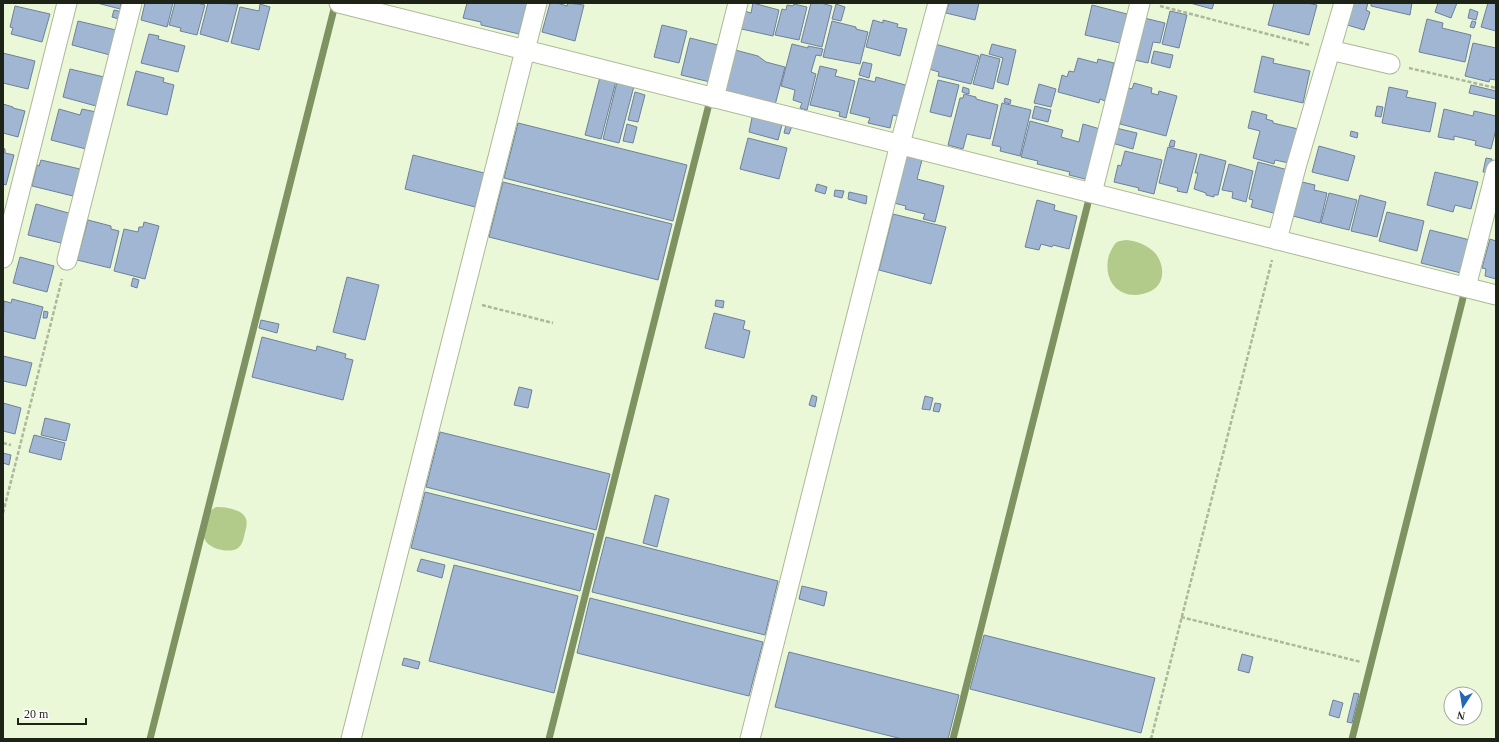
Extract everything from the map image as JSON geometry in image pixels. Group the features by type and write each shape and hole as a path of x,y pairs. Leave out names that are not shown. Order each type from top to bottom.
{"street":[{"path":"3,258 67,3"},
{"path":"67,260 132,3"},
{"path":"339,3 1496,295"},
{"path":"351,739 537,3"},
{"path":"714,98 738,3"},
{"path":"750,739 900,144 938,3"},
{"path":"1277,240 1344,3"},
{"path":"1092,193 1149,4"},
{"path":"1330,50 1390,64"},
{"path":"1466,287 1492,200 1496,170"}],"path":[{"path":"1149,4 1330,50"},
{"path":"1390,64 1496,88"},
{"path":"1151,739 1277,240"},
{"path":"3,513 67,260"},
{"path":"462,300 553,323"},
{"path":"3,443 11,445"},
{"path":"1181,617 1360,662"}],"green space":[{"path":"1126,240 1138,242 1146,246 1156,254 1159,259 1162,269 1161,279 1156,288 1151,291 1132,295 1124,293 1117,289 1108,275 1107,265 1113,246 1117,242"},
{"path":"216,507 229,508 238,511 247,521 243,541 238,548 234,550 220,550 215,548 207,543 204,538 207,517 210,511"}],"building":[{"path":"97,3 121,3 120,9"},
{"path":"145,3 173,3 167,27 141,20"},
{"path":"175,3 197,3 205,5 197,35 180,31 181,28 169,25"},
{"path":"208,3 238,4 228,42 200,34"},
{"path":"467,3 527,3 519,34 481,25 481,22 463,18"},
{"path":"550,3 557,3 567,6 568,3 584,5 575,41 542,32"},
{"path":"753,3 779,10 773,36 737,28 741,10 751,13"},
{"path":"811,3 821,3 832,6 822,47 801,42"},
{"path":"949,3 979,3 975,20 946,13"},
{"path":"1190,3 1214,3 1212,9"},
{"path":"1274,3 1307,3 1317,5 1309,35 1268,25"},
{"path":"1351,3 1368,3 1366,10 1370,12 1364,30 1344,24"},
{"path":"1371,3 1412,3 1410,15 1371,6"},
{"path":"1438,3 1457,3 1451,18 1435,12"},
{"path":"1488,3 1496,3 1496,31 1481,27"},
{"path":"260,4 270,7 259,50 231,43 240,7 259,11"},
{"path":"794,4 807,7 799,40 775,35 782,9 786,10 787,5 793,6"},
{"path":"836,4 845,7 841,21 832,19"},
{"path":"1092,5 1127,14 1120,43 1085,35"},
{"path":"15,6 50,14 42,42 11,34 13,28 10,27"},
{"path":"1470,9 1478,12 1476,20 1468,18"},
{"path":"114,10 123,12 122,20 112,17"},
{"path":"1170,11 1187,15 1179,48 1162,44"},
{"path":"1140,17 1165,23 1160,43 1153,42 1148,63 1130,59"},
{"path":"1427,19 1443,23 1442,28 1471,35 1465,62 1419,52"},
{"path":"873,20 883,23 883,20 898,24 897,27 907,29 900,56 866,47"},
{"path":"78,21 116,30 110,55 72,45"},
{"path":"832,21 856,27 856,29 868,32 860,64 823,57"},
{"path":"1472,21 1476,22 1474,28 1470,27"},
{"path":"662,25 687,31 679,63 654,57"},
{"path":"149,34 159,36 158,39 185,46 178,72 141,63"},
{"path":"690,38 718,45 710,82 681,75"},
{"path":"1473,43 1496,48 1496,80 1490,79 1489,82 1465,76"},
{"path":"792,44 808,48 808,46 823,49 821,56 816,55 811,72 816,74 807,110 800,108 802,103 793,100 795,90 781,86"},
{"path":"935,44 979,56 971,84 938,76 939,72 929,69"},
{"path":"992,44 1016,50 1008,85 997,82 1003,58 989,54"},
{"path":"735,50 758,56 766,62 785,67 775,105 724,92"},
{"path":"1154,51 1173,55 1170,68 1151,63"},
{"path":"3,53 35,61 28,89 3,83"},
{"path":"981,54 1000,59 993,89 973,84"},
{"path":"1262,56 1274,59 1273,63 1310,71 1303,103 1254,92"},
{"path":"1078,58 1097,63 1098,59 1114,63 1105,101 1100,99 1099,103 1058,92 1062,75 1067,77 1069,71 1074,72"},
{"path":"863,62 872,64 869,78 859,75"},
{"path":"820,66 837,70 835,76 855,81 846,118 839,116 840,112 810,105"},
{"path":"70,69 104,77 96,106 63,97"},
{"path":"136,71 164,78 163,82 174,85 167,115 127,105"},
{"path":"600,77 616,81 601,139 585,135"},
{"path":"876,77 909,86 901,117 893,115 890,128 868,123 870,118 850,113 859,78 875,82"},
{"path":"938,80 959,85 951,117 930,112"},
{"path":"617,82 634,86 619,143 603,139"},
{"path":"1134,83 1152,88 1151,93 1158,95 1159,91 1177,96 1166,136 1120,124 1121,121 1115,119 1123,86 1132,89"},
{"path":"1039,84 1056,89 1051,107 1034,103"},
{"path":"1471,85 1496,91 1496,99 1469,93"},
{"path":"963,87 969,89 969,94 962,92"},
{"path":"1389,87 1408,91 1406,97 1436,103 1430,132 1382,123"},
{"path":"635,92 645,95 638,122 628,120"},
{"path":"964,94 998,105 990,139 967,134 963,149 948,145 960,98 963,98"},
{"path":"1005,98 1011,100 1010,104 1004,102"},
{"path":"1002,103 1031,110 1020,156 1000,151 1001,147 992,145"},
{"path":"3,104 25,111 18,137 3,133"},
{"path":"1035,106 1051,110 1048,122 1032,118"},
{"path":"1377,106 1383,107 1381,117 1375,116"},
{"path":"59,109 80,115 82,109 96,112 86,149 51,140"},
{"path":"1444,109 1473,116 1474,111 1496,116 1496,129 1491,149 1475,145 1476,141 1454,136 1454,140 1438,137"},
{"path":"1252,111 1267,115 1266,119 1273,121 1273,123 1298,129 1289,163 1275,160 1274,164 1253,158 1260,131 1248,128"},
{"path":"753,113 783,121 778,140 749,132"},
{"path":"1030,121 1063,130 1061,137 1079,142 1083,124 1100,129 1089,180 1069,175 1070,172 1037,164 1038,161 1021,157"},
{"path":"518,123 687,165 673,221 504,178"},
{"path":"627,124 637,127 633,143 623,141"},
{"path":"786,125 792,126 789,134 784,133"},
{"path":"1116,128 1137,133 1133,149 1112,143"},
{"path":"1351,131 1358,133 1357,138 1350,136"},
{"path":"748,138 787,148 779,179 740,169"},
{"path":"1171,140 1175,141 1174,147 1169,146"},
{"path":"1319,146 1355,156 1348,181 1312,172"},
{"path":"1168,147 1197,154 1187,193 1177,191 1178,188 1159,183"},
{"path":"3,148 5,149 5,153 14,155 6,185 3,184"},
{"path":"1125,151 1162,160 1154,194 1138,190 1139,188 1114,182 1118,165 1121,166"},
{"path":"907,152 923,156 917,179 944,186 935,222 923,219 925,214 905,209 906,206 894,203"},
{"path":"1200,154 1226,161 1218,195 1214,195 1214,197 1194,189 1198,173 1195,173"},
{"path":"413,155 484,173 475,207 405,189"},
{"path":"1486,158 1492,159 1489,173 1483,172"},
{"path":"41,160 80,169 73,196 32,186 37,165 39,166"},
{"path":"1258,162 1288,170 1277,214 1251,207 1253,200 1249,199"},
{"path":"1229,164 1253,171 1246,202 1232,198 1233,192 1222,190"},
{"path":"1435,172 1478,182 1471,209 1455,205 1453,212 1427,205"},
{"path":"503,182 672,224 658,280 489,237"},
{"path":"1302,182 1315,185 1314,190 1327,193 1320,223 1293,216"},
{"path":"817,184 827,187 825,194 815,191"},
{"path":"835,190 844,191 842,198 834,196"},
{"path":"849,192 867,196 866,204 848,199"},
{"path":"1329,193 1357,200 1349,230 1321,223"},
{"path":"1360,195 1386,202 1377,237 1351,231"},
{"path":"1037,200 1055,205 1054,210 1077,216 1069,249 1041,244 1039,250 1025,247"},
{"path":"36,204 72,214 65,244 28,235"},
{"path":"1387,212 1424,221 1417,251 1379,241"},
{"path":"893,214 946,227 931,284 879,270"},
{"path":"88,220 111,226 111,229 119,231 110,268 77,260"},
{"path":"144,222 159,226 145,279 114,271 124,229 138,232 139,227 143,227"},
{"path":"1430,230 1470,240 1461,273 1421,263"},
{"path":"1490,239 1496,241 1496,279 1485,276 1486,269 1482,268"},
{"path":"20,257 54,266 47,292 13,283"},
{"path":"347,277 379,285 365,340 333,332"},
{"path":"133,278 139,280 137,288 131,286"},
{"path":"12,299 43,307 35,339 3,331 4,301 11,303"},
{"path":"716,300 724,301 723,308 715,306"},
{"path":"44,311 48,312 47,318 43,318"},
{"path":"714,313 745,321 743,329 750,331 744,358 705,348"},
{"path":"261,320 279,324 277,333 259,328"},
{"path":"262,337 316,351 317,346 346,354 345,358 353,360 343,400 252,377"},
{"path":"3,356 32,363 26,386 3,381"},
{"path":"519,387 532,390 528,408 514,405"},
{"path":"812,395 817,397 815,407 809,405"},
{"path":"925,396 933,398 930,410 922,409"},
{"path":"3,403 21,408 15,434 3,431"},
{"path":"935,403 941,404 939,412 933,411"},
{"path":"45,418 70,424 66,441 41,435"},
{"path":"440,432 610,474 596,530 426,487"},
{"path":"34,435 65,443 61,460 29,452"},
{"path":"3,453 11,455 9,465 3,463"},
{"path":"425,492 594,534 580,591 411,548"},
{"path":"655,495 669,499 657,547 643,543"},
{"path":"606,537 778,581 765,635 592,592"},
{"path":"421,559 445,565 442,578 417,571"},
{"path":"454,565 578,596 554,693 429,661"},
{"path":"802,586 827,592 824,606 799,599"},
{"path":"590,598 763,642 749,696 577,653"},
{"path":"984,635 1155,678 1141,733 970,689"},
{"path":"789,652 959,695 948,739 902,739 775,707"},
{"path":"1242,654 1253,657 1249,673 1238,670"},
{"path":"404,658 420,662 418,669 402,665"},
{"path":"1354,693 1359,694 1352,723 1347,722"},
{"path":"1333,700 1343,703 1339,718 1329,715"}],"waterway":[{"path":"150,739 334,9"},
{"path":"549,739 709,104"},
{"path":"953,739 1089,199"},
{"path":"1352,739 1464,294"}]}
